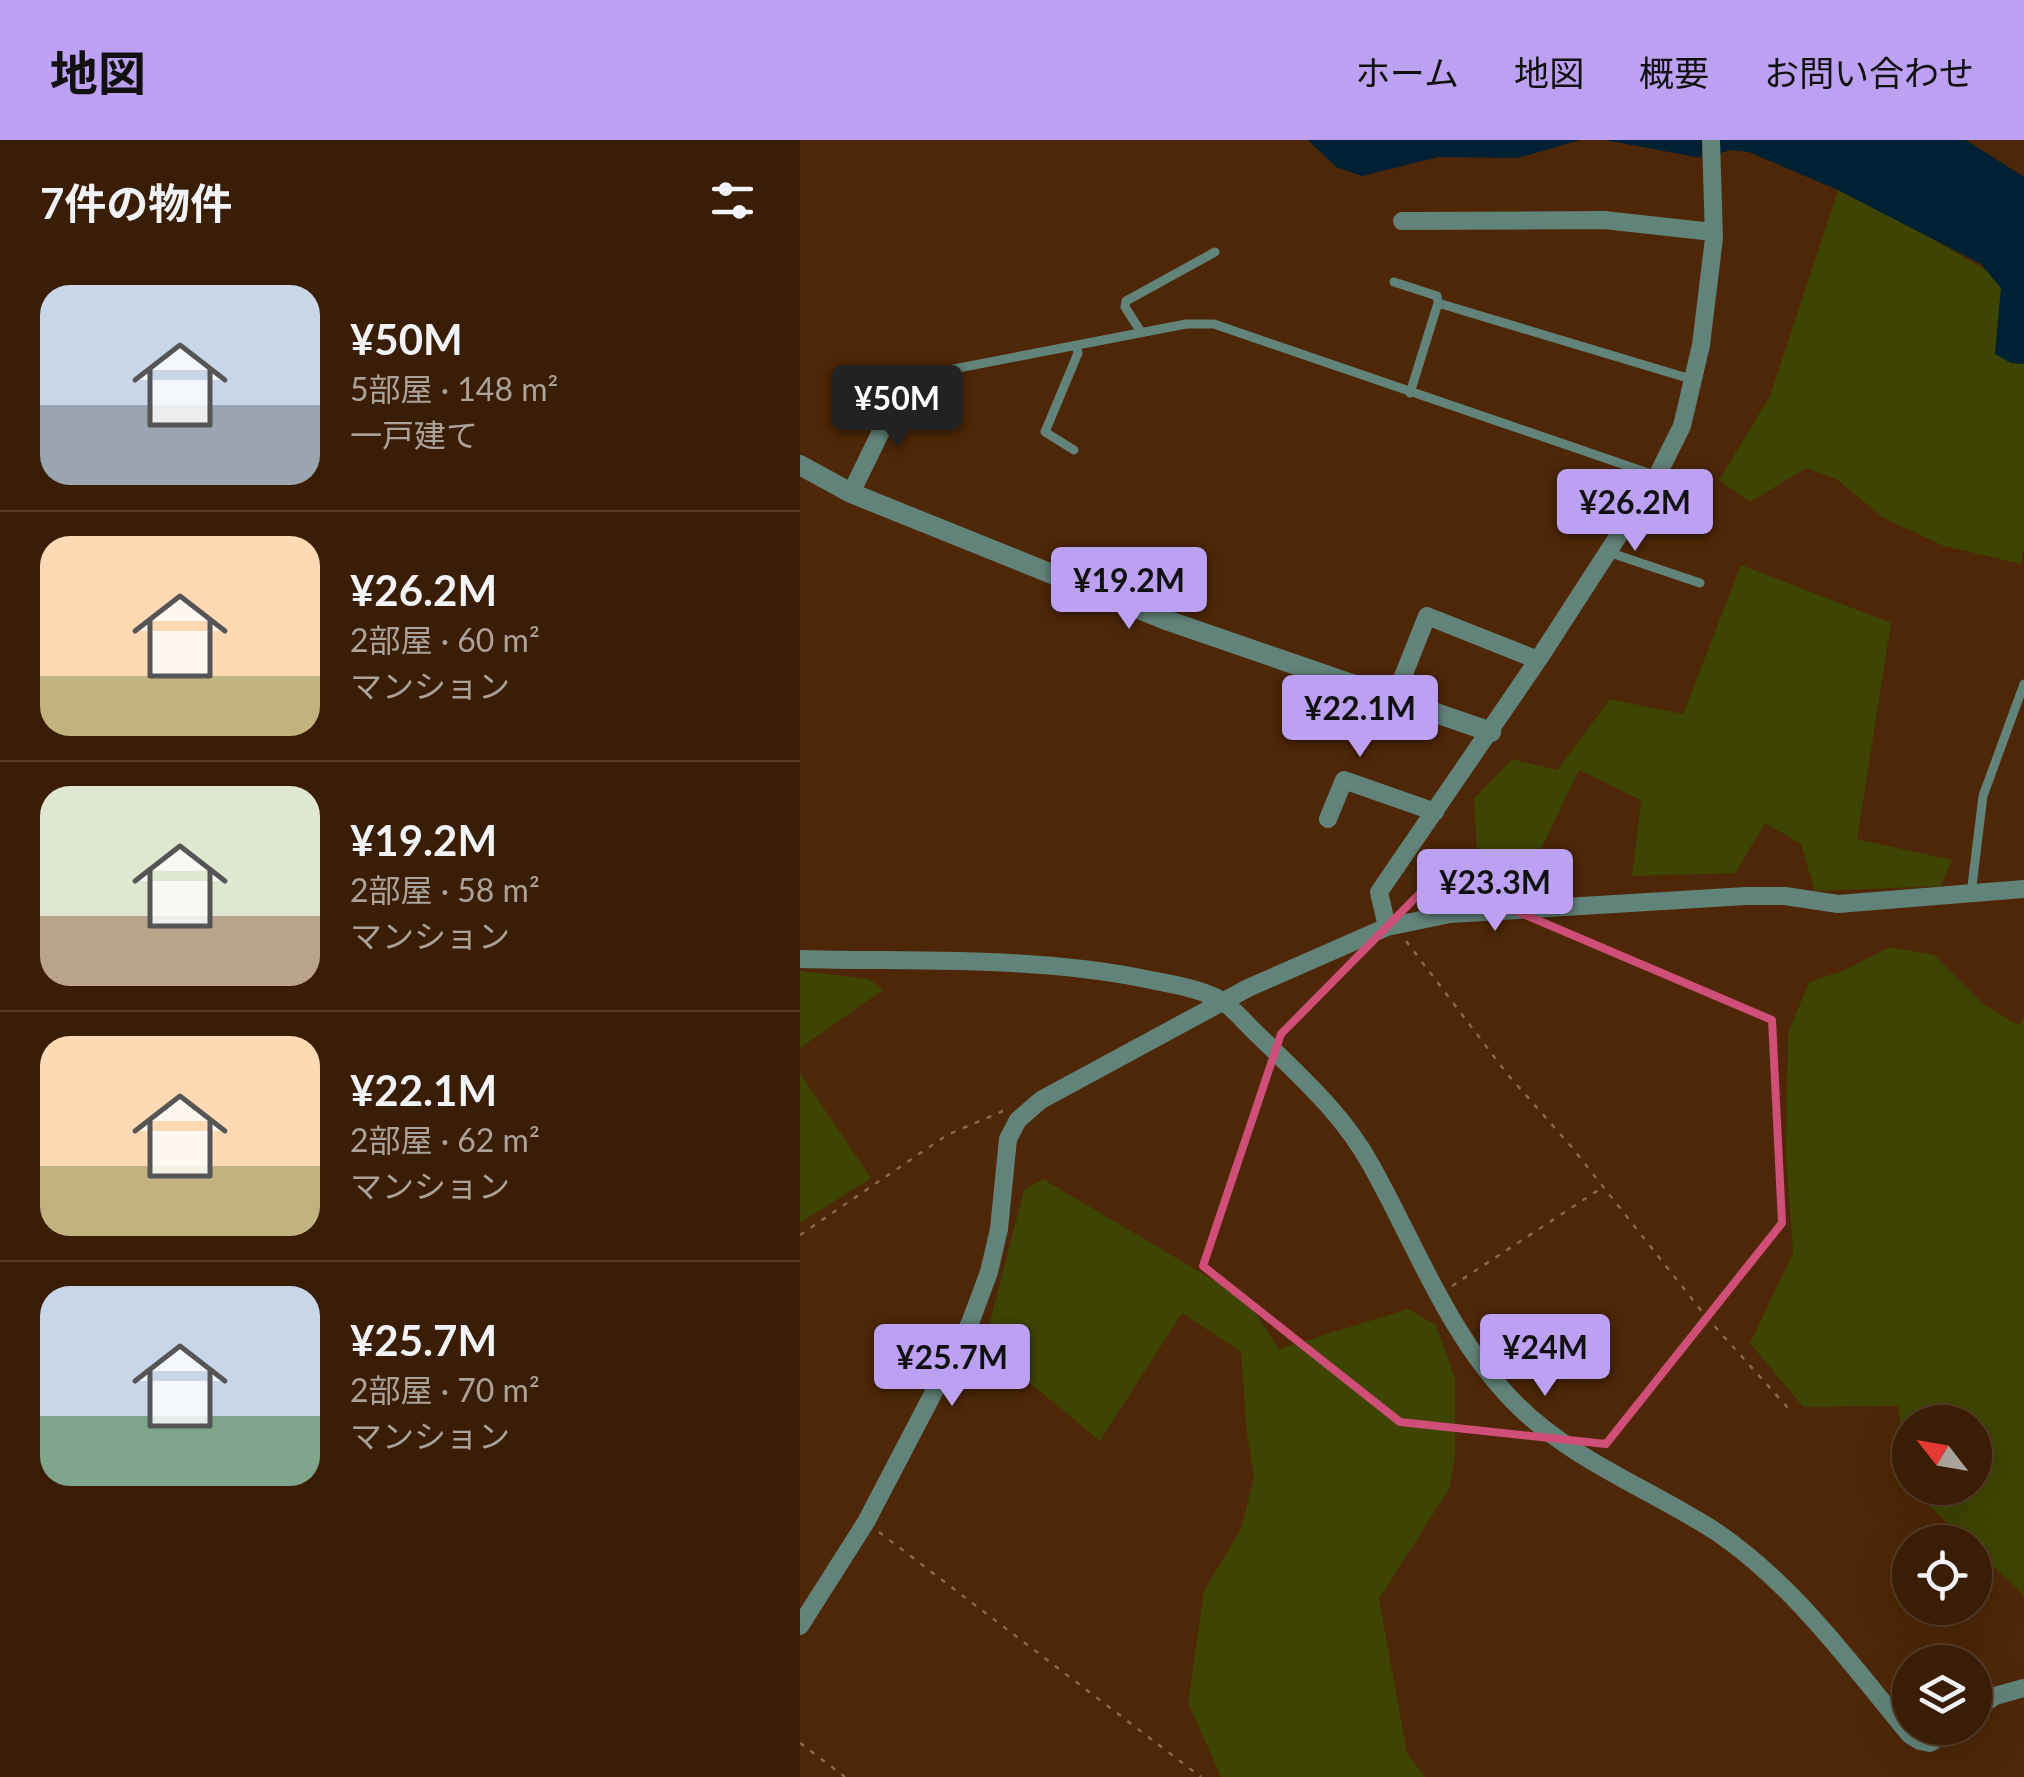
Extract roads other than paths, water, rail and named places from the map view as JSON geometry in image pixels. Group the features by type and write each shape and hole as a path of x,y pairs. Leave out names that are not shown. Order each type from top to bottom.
{"street":[{"path":"1391,926 1379,892 1538,660 1657,476 1682,426 1694,380 1713,232 1711,140"},
{"path":"1402,221 1604,220 1713,232"},
{"path":"851,493 907,378"},
{"path":"800,465 851,493 1166,620 1491,732"},
{"path":"1394,699 1427,616 1538,660"},
{"path":"1328,819 1344,780 1434,812"},
{"path":"800,1626 866,1522 970,1322 989,1272 999,1229 1008,1139 1018,1120 1033,1108 1290,968 1391,926 1450,914 1505,910 1746,896 1785,896 1838,904 2024,889"},
{"path":"800,959 983,963 1102,972 1171,984 1225,1003 1319,1095 1356,1140 1437,1296 1484,1366 1531,1418 1573,1450 1716,1532 1748,1555 1790,1595 1892,1710"},
{"path":"1992,1698 2024,1688"}],"lane":[{"path":"1141,332 1125,307 1126,302 1215,252"},
{"path":"1394,282 1434,293 1438,303 1410,393"},
{"path":"1438,303 1694,380"},
{"path":"907,378 1186,324 1214,324 1657,476"},
{"path":"1074,450 1045,432 1078,354 1076,345"},
{"path":"1608,552 1700,583"},
{"path":"1971,894 1983,796 2024,684"}],"water":[{"path":"1308,140 1580,140 1518,158 1438,157 1362,176 1336,167"},
{"path":"1605,140 1703,140 1701,158"},
{"path":"1719,140 1966,140 2024,177 2024,364 2011,363 1995,354 2001,288 1981,264 1838,190 1749,152 1730,150 1718,154"}]}
